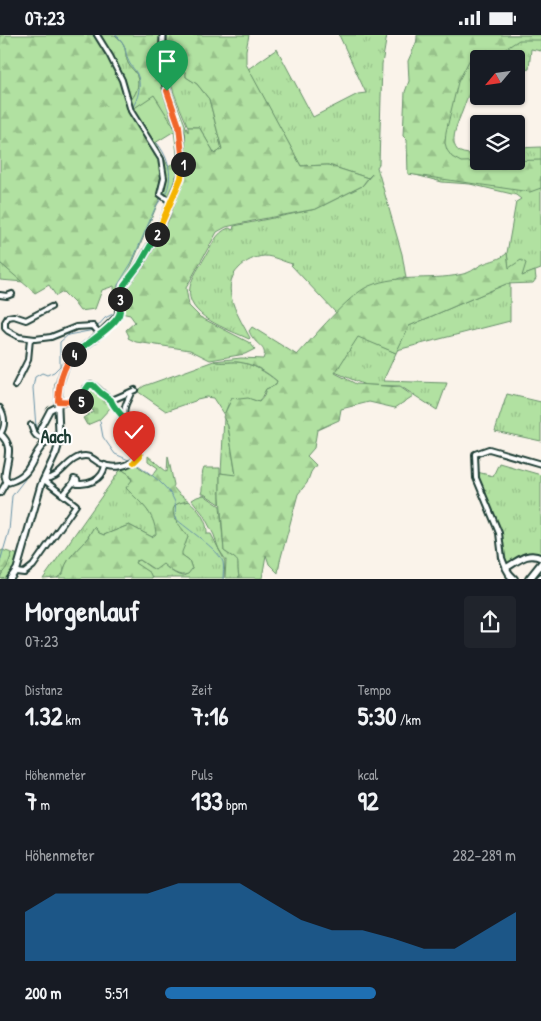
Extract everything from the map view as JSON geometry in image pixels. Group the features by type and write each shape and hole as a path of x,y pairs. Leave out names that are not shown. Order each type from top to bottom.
{"highway":[{"path":"529,579 541,564"}],"main road":[{"path":"0,434 9,447 5,476 7,481 16,479 27,471 44,440 57,437 60,432 55,406 60,382 69,361 97,330 118,316 124,285 143,259 181,178 183,165 181,133 162,69 163,35"},
{"path":"10,579 16,572 44,479 56,453 59,443 57,437"},
{"path":"510,575 528,555 536,555 541,558"}],"street":[{"path":"97,35 119,74 131,111 161,159 164,172 160,192 162,197 171,201"},
{"path":"0,295 7,296 12,294"},
{"path":"51,307 26,320 12,316 6,320 4,327 19,337 30,339 51,337 76,327 91,326 97,330"},
{"path":"16,386 28,360 30,339"},
{"path":"44,440 40,429 55,406 80,402 86,388 91,384 111,400 122,413 125,418 130,441 140,456 134,462 124,466 105,465 89,457 80,457 54,477 44,479"},
{"path":"111,400 116,400 133,391 122,413"},
{"path":"0,408 4,415 4,428 0,434"},
{"path":"31,425 36,436 44,440"},
{"path":"510,575 502,558 499,533 476,478 476,454 489,449 541,464"},
{"path":"63,495 76,484 88,484 94,481 104,470 105,465"},
{"path":"16,572 24,573 33,567 76,505 44,479"},
{"path":"0,493 7,481"}],"green space":[{"path":"0,35 95,35 120,78 130,112 159,160 162,168 158,195 160,198 128,274 118,285 118,313 115,312 114,286 102,290 95,309 80,311 63,292 56,296 49,285 35,293 0,263"},
{"path":"98,35 115,35 124,45 128,63 138,80 137,90 129,102 118,66"},
{"path":"115,35 161,35 160,64 178,128 180,154 181,173 171,198 163,194 164,168 155,143 168,166 178,161 174,131 176,130 154,96 133,109 129,102 137,90 137,76 128,63 124,45"},
{"path":"167,35 249,35 246,64 301,166 328,165 368,178 362,186 316,209 226,227 217,232 186,288 189,306 200,317 250,343 255,349 245,354 210,360 190,350 136,342 128,338 126,330 135,322 130,315 121,313 121,305 128,306 128,290 125,288 151,250 185,176 185,143 168,90 170,87 188,132 188,127 199,127 215,154 222,149 209,99 197,84 186,77 186,72 172,69 173,66 181,66 186,63 177,53 168,49"},
{"path":"339,35 387,35 382,64 379,164 377,167 402,254 406,278 400,278 352,299 336,313 291,265 293,264 268,256 254,258 239,268 233,276 230,285 233,303 249,339 220,326 200,314 190,297 192,279 212,244 221,233 229,228 233,230 234,226 316,209 362,186 373,173 368,178 328,165 301,166 248,69 277,49 313,117 358,94 366,93"},
{"path":"417,35 541,35 541,40 519,40 504,50 470,50 470,59 458,82 445,143 452,157 461,162 470,162 470,170 525,170 525,160 541,160 541,188 530,192 408,174 407,140 403,136 405,92 409,81 408,61 417,41"},
{"path":"418,35 541,35 541,51 531,49 529,69 525,70 525,50 470,50 470,92 456,127 454,142 460,152 470,154 470,162 466,163 470,163 470,170 525,170 525,148 541,147 541,269 522,276 509,269 507,253 516,202 521,199 516,195 470,184 442,182 412,174 412,61"},
{"path":"168,49 177,53 186,63 181,66 173,66 186,71 186,77 197,84 209,99 222,149 215,154 199,127 188,127 170,79 167,59"},
{"path":"154,95 176,130 155,143 133,109"},
{"path":"507,253 509,268 521,260 526,263 522,276 535,271 536,279 533,283 506,284 409,326 396,353 358,337 335,373 356,384 400,387 413,396 395,408 369,402 341,409 339,420 317,430 314,448 307,456 316,465 307,483 298,494 278,573 269,564 266,555 262,578 239,578 238,561 224,551 220,473 236,475 228,426 223,417 232,398 248,398 259,402 264,396 266,389 276,385 277,381 264,371 249,364 214,361 241,358 263,359 263,350 249,331 252,327 297,355 341,307 369,286 393,280 455,276 467,273"},
{"path":"0,263 24,282 0,280"},
{"path":"506,284 510,284 510,321 397,350 409,326"},
{"path":"358,336 396,353 383,381 447,383 437,410 400,386 365,385 335,372"},
{"path":"214,361 238,362 249,365 277,381 276,385 266,389 259,402 244,399 228,405 224,415 213,398 197,399 166,411 137,391 144,386"},
{"path":"93,385 112,406 99,420 87,425 83,418 93,412 91,407 85,408 83,398 85,392"},
{"path":"507,394 541,402 541,441 495,431"},
{"path":"224,418 228,426 236,476 221,473"},
{"path":"148,456 167,472 168,456 173,487 189,501 177,504 173,512 188,537 182,555 189,560 192,569 188,574 181,575 163,564 155,570 140,560 135,563 150,573 152,578 57,578 63,574 68,560 94,527 99,533 104,535 129,525 152,537 156,534 150,514 126,488 132,480 129,474 121,469 135,464 152,476 158,468 148,461"},
{"path":"499,463 541,475 541,556 507,565 504,562 501,540 478,480 477,472 493,476"},
{"path":"204,468 220,468 220,504 201,494"},
{"path":"121,469 129,474 132,481 126,488 142,503 150,514 157,534 152,537 129,525 104,535 99,533 94,527 68,560 63,574 57,578 43,579"},
{"path":"204,495 220,506 224,551 238,561 239,578 225,578 226,560 219,550 214,535 203,514 192,500"},
{"path":"189,501 202,516 207,534 211,534 225,561 224,578 152,578 149,573 135,563 136,561 140,560 151,568 163,564 181,576 184,576 192,569 189,560 181,552 188,537 176,521 173,512 177,504"},
{"path":"2,550 12,553 7,567 0,576 0,553"},
{"path":"12,553 20,555 16,567 8,578 0,579 10,560"}],"waterway":[{"path":"116,35 123,43 128,60 139,82 139,92 132,108 152,139"},
{"path":"157,143 165,155 169,168 170,175 165,195"},
{"path":"119,293 118,285 132,262 156,206 162,198"},
{"path":"97,327 105,318 115,313"},
{"path":"36,427 33,388 35,377 42,373 47,375 54,372 60,366 60,342 68,335 94,330"},
{"path":"100,421 103,437 115,454 131,461"},
{"path":"135,463 168,490 175,502 175,518 209,545 220,557 223,562 223,579"},
{"path":"0,562 9,531 12,496 25,479"}],"district":[{"name":"Aach","path":"56,436"}],"route":[{"path":"134,462 140,456 130,441 125,418 112,404 111,400 91,384 86,388 80,402 58,401 59,385 63,371 70,359 118,316 122,289 128,278 140,264 153,241 181,178 183,165 181,133 167,91"}]}
